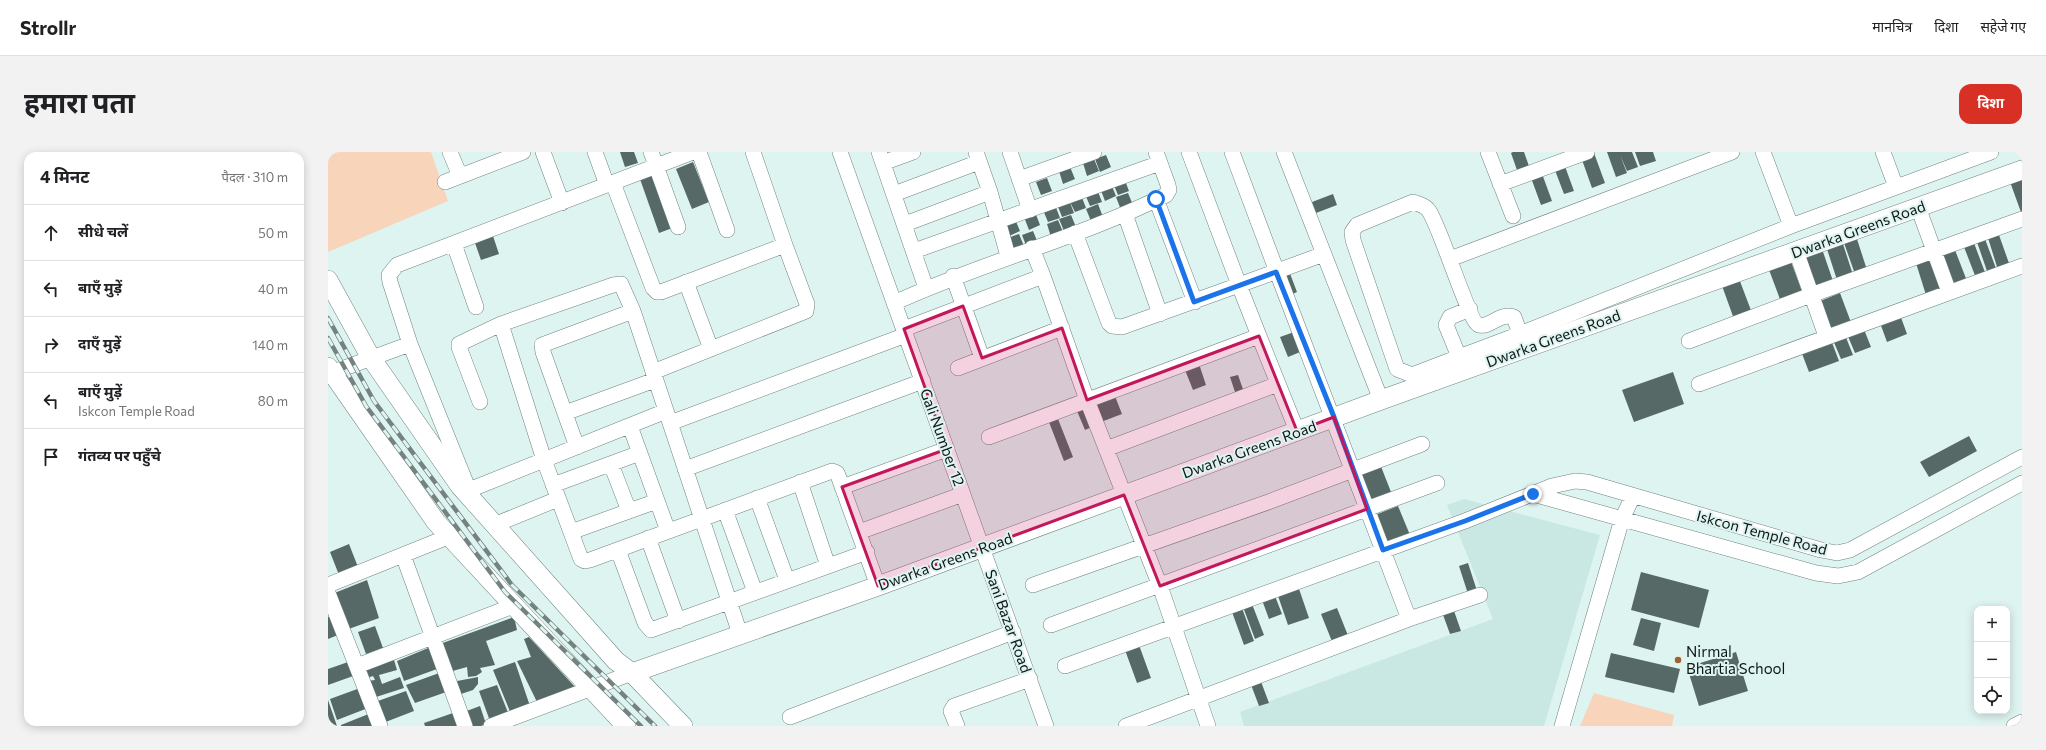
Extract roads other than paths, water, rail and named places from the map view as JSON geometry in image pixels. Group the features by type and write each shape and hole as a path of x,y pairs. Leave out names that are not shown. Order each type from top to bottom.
{"street":[{"path":"450,152 460,176"},
{"path":"445,182 460,176 490,158 523,152"},
{"path":"543,152 562,203"},
{"path":"595,152 610,184 654,290 661,292 785,245"},
{"path":"466,491 410,344 389,275 397,265 610,184 654,159 693,152"},
{"path":"699,152 728,230"},
{"path":"565,414 711,350 806,311 807,304 753,152"},
{"name":"Gali Number 12","path":"840,152 963,494"},
{"path":"913,152 881,157 926,288"},
{"path":"1010,152 1030,210"},
{"path":"1020,179 1094,152"},
{"path":"1189,152 1239,285 1297,431"},
{"path":"1232,152 1276,272 1334,417 1409,619"},
{"path":"1284,152 1381,400"},
{"path":"1488,152 1512,216"},
{"path":"1500,184 1565,156 1587,152"},
{"path":"1450,259 1732,152"},
{"path":"1763,152 1791,226"},
{"path":"1883,152 1896,188"},
{"path":"1520,334 1514,317 1505,315 1484,325 1474,321 1429,210 1421,204 1413,202 1357,225 1352,232 1353,240 1397,370 1412,375 1459,357 1489,354 1520,334 1791,226 1991,152"},
{"path":"894,194 978,157 990,192 1008,256"},
{"path":"894,302 953,276 1125,214 1166,195 1168,190 1158,158 1030,210 998,220 914,251"},
{"path":"654,159 678,227"},
{"name":"Dwarka Greens Road","path":"491,726 632,672 878,586 1124,496 1381,400 1489,354 1796,251 2022,170"},
{"path":"905,224 990,192"},
{"path":"1156,199 1194,302"},
{"path":"1918,207 1949,292"},
{"path":"1125,214 1160,314"},
{"path":"1689,342 1811,295 2022,219"},
{"path":"1075,233 1109,323 1112,326 1122,327 1324,254"},
{"path":"454,244 476,307"},
{"path":"1032,248 1087,400 1160,586 1208,726"},
{"path":"1796,251 1826,336"},
{"path":"1699,384 1826,336 2022,266"},
{"path":"953,276 982,358"},
{"path":"466,491 630,426 668,417 905,332 964,306 1043,276"},
{"path":"328,280 371,358 466,491 494,525 616,661 632,672 683,726"},
{"path":"686,282 711,350"},
{"path":"480,402 459,347 460,344 500,324 617,284 621,284 633,312 740,634"},
{"path":"1459,357 1446,325 1450,317 1470,309"},
{"path":"577,447 542,345 633,312"},
{"path":"500,324 544,460 581,559 584,561 618,550 832,471 836,473 842,487 867,552 878,586"},
{"path":"958,368 1062,328"},
{"path":"989,437 1259,336"},
{"path":"410,344 329,372 436,522 626,726"},
{"path":"685,469 923,381"},
{"path":"1106,449 1278,384"},
{"path":"630,426 668,531"},
{"path":"1033,585 1422,444"},
{"path":"842,487 947,449"},
{"path":"553,485 640,453"},
{"name":"Iskcon Temple Road","path":"1065,666 1465,521 1558,484 1575,481 1587,482 1821,550 1837,552 1850,550 2022,457"},
{"path":"611,464 629,511"},
{"path":"800,482 828,566"},
{"path":"1051,625 1437,483"},
{"name":"Iskcon Temple Road","path":"1533,494 1816,573 1838,576 1858,572 2022,483"},
{"path":"859,532 963,494"},
{"name":"Sani Bazar Road","path":"963,494 1030,680 1044,725"},
{"path":"1562,726 1622,519 1633,496"},
{"path":"757,498 787,580"},
{"path":"494,525 558,499"},
{"path":"571,532 658,501"},
{"path":"725,510 755,592"},
{"path":"328,585 450,536"},
{"path":"648,538 678,621"},
{"path":"618,550 647,627 655,630 729,601 867,552"},
{"path":"403,555 465,726"},
{"path":"328,593 380,726"},
{"path":"1126,726 1409,619 1480,595"},
{"path":"357,666 513,606"},
{"path":"790,717 1013,632"},
{"path":"957,726 951,711 954,706 1030,680"},
{"path":"2014,726 2022,722"}],"railway":[{"path":"328,318 374,401 512,585 655,726"},
{"path":"328,338 366,406 505,592 641,726"}],"place":[{"name":"Nirmal Bhartia School","path":"1678,660"}]}
